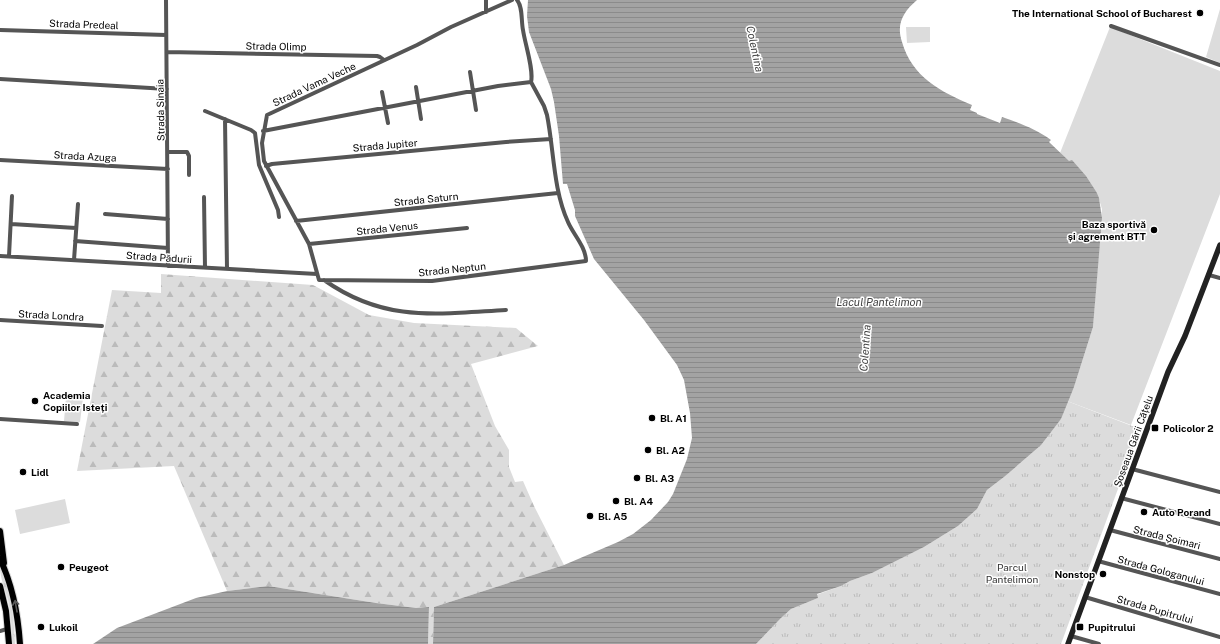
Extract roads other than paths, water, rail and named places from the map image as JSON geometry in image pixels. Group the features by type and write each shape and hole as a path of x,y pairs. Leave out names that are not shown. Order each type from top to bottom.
{"main road":[{"name":"Șoseaua Gării Cățelu","path":"1068,644 1168,372 1185,336 1220,246"},
{"path":"0,531 5,569"},
{"path":"0,559 14,596 20,644"},
{"path":"0,586 6,611 8,644"}],"street":[{"name":"Strada Sinaia","path":"166,0 168,266"},
{"path":"486,0 486,12"},
{"name":"Strada Vama Veche","path":"322,280 317,274 309,244 266,166 262,149 263,131 269,114 451,27 512,0"},
{"path":"517,0 520,6 523,31 532,74 531,82 544,106 551,139 558,194"},
{"path":"1111,26 1220,65"},
{"name":"Strada Predeal","path":"0,30 166,35"},
{"name":"Strada Olimp","path":"167,52 377,56 384,60"},
{"path":"470,72 476,110"},
{"path":"0,79 167,89"},
{"path":"263,131 498,86 531,82"},
{"path":"416,87 421,119"},
{"path":"382,92 388,123"},
{"path":"205,111 255,133 257,137 259,165 278,210 279,217"},
{"path":"225,119 227,269"},
{"name":"Strada Jupiter","path":"266,166 272,164 551,139"},
{"path":"168,152 187,152 189,156 189,176"},
{"name":"Strada Azuga","path":"0,160 168,169"},
{"name":"Strada Saturn","path":"296,221 558,194"},
{"name":"Strada Neptun","path":"322,280 432,281 586,261 584,251 568,222 558,194"},
{"path":"10,256 12,196"},
{"path":"204,197 205,268"},
{"path":"74,260 78,204"},
{"path":"105,214 168,219"},
{"path":"11,224 76,228"},
{"name":"Strada Venus","path":"309,244 468,228"},
{"path":"75,242 168,248"},
{"name":"Strada Pădurii","path":"0,256 317,274"},
{"path":"1209,275 1220,278"},
{"path":"322,280 362,302 397,312 424,314 506,310"},
{"name":"Strada Londra","path":"0,320 102,326"},
{"path":"0,419 77,424"},
{"path":"1132,468 1220,492"},
{"path":"1121,498 1220,524"},
{"name":"Strada Șoimari","path":"1110,530 1220,559"},
{"name":"Strada Gologanului","path":"1098,561 1220,594"},
{"name":"Strada Pupitrului","path":"1085,597 1220,637"},
{"path":"0,631 7,629"},
{"path":"1071,636 1099,644"}],"water":[{"name":"Lacul Pantelimon","path":"528,0 917,0 908,9 902,19 900,24 900,36 907,54 920,74 929,82 949,95 972,105 970,110 977,114 1000,123 1002,117 1033,129 1051,140 1049,142 1069,161 1072,160 1086,176 1099,198 1102,218 1093,327 1074,387 1061,419 1041,445 987,490 977,509 958,526 924,547 872,573 817,594 818,598 791,609 756,644 433,644 434,607 564,565 618,542 633,534 651,520 668,502 673,494 687,459 692,438 690,413 684,380 677,365 644,320 594,259 575,216 575,210 567,184 563,184 559,136 554,102 551,89 529,32 527,16"},
{"path":"268,586 376,603 416,608 429,607 428,644 93,644 117,628 196,598 227,591"}],"place":[{"name":"The International School of Bucharest","path":"1200,13"},
{"name":"Baza sportivă și agrement BTT","path":"1154,230"},
{"name":"Academia Copiilor Isteți","path":"35,401"},
{"name":"Bl. A1","path":"652,418"},
{"name":"Policolor 2","path":"1155,428"},
{"name":"Bl. A2","path":"648,450"},
{"name":"Lidl","path":"23,472"},
{"name":"Bl. A3","path":"637,478"},
{"name":"Bl. A4","path":"616,501"},
{"name":"Auto Porand","path":"1144,512"},
{"name":"Bl. A5","path":"590,516"},
{"name":"Peugeot","path":"61,567"},
{"name":"Nonstop","path":"1103,574"},
{"name":"Lukoil","path":"41,627"},
{"name":"Pupitrului","path":"1080,627"}],"water label":[{"name":"Colentina","path":"755,49"},
{"name":"Colentina","path":"865,348"}],"park label":[{"name":"Parcul Pantelimon","path":"1012,572"}]}
